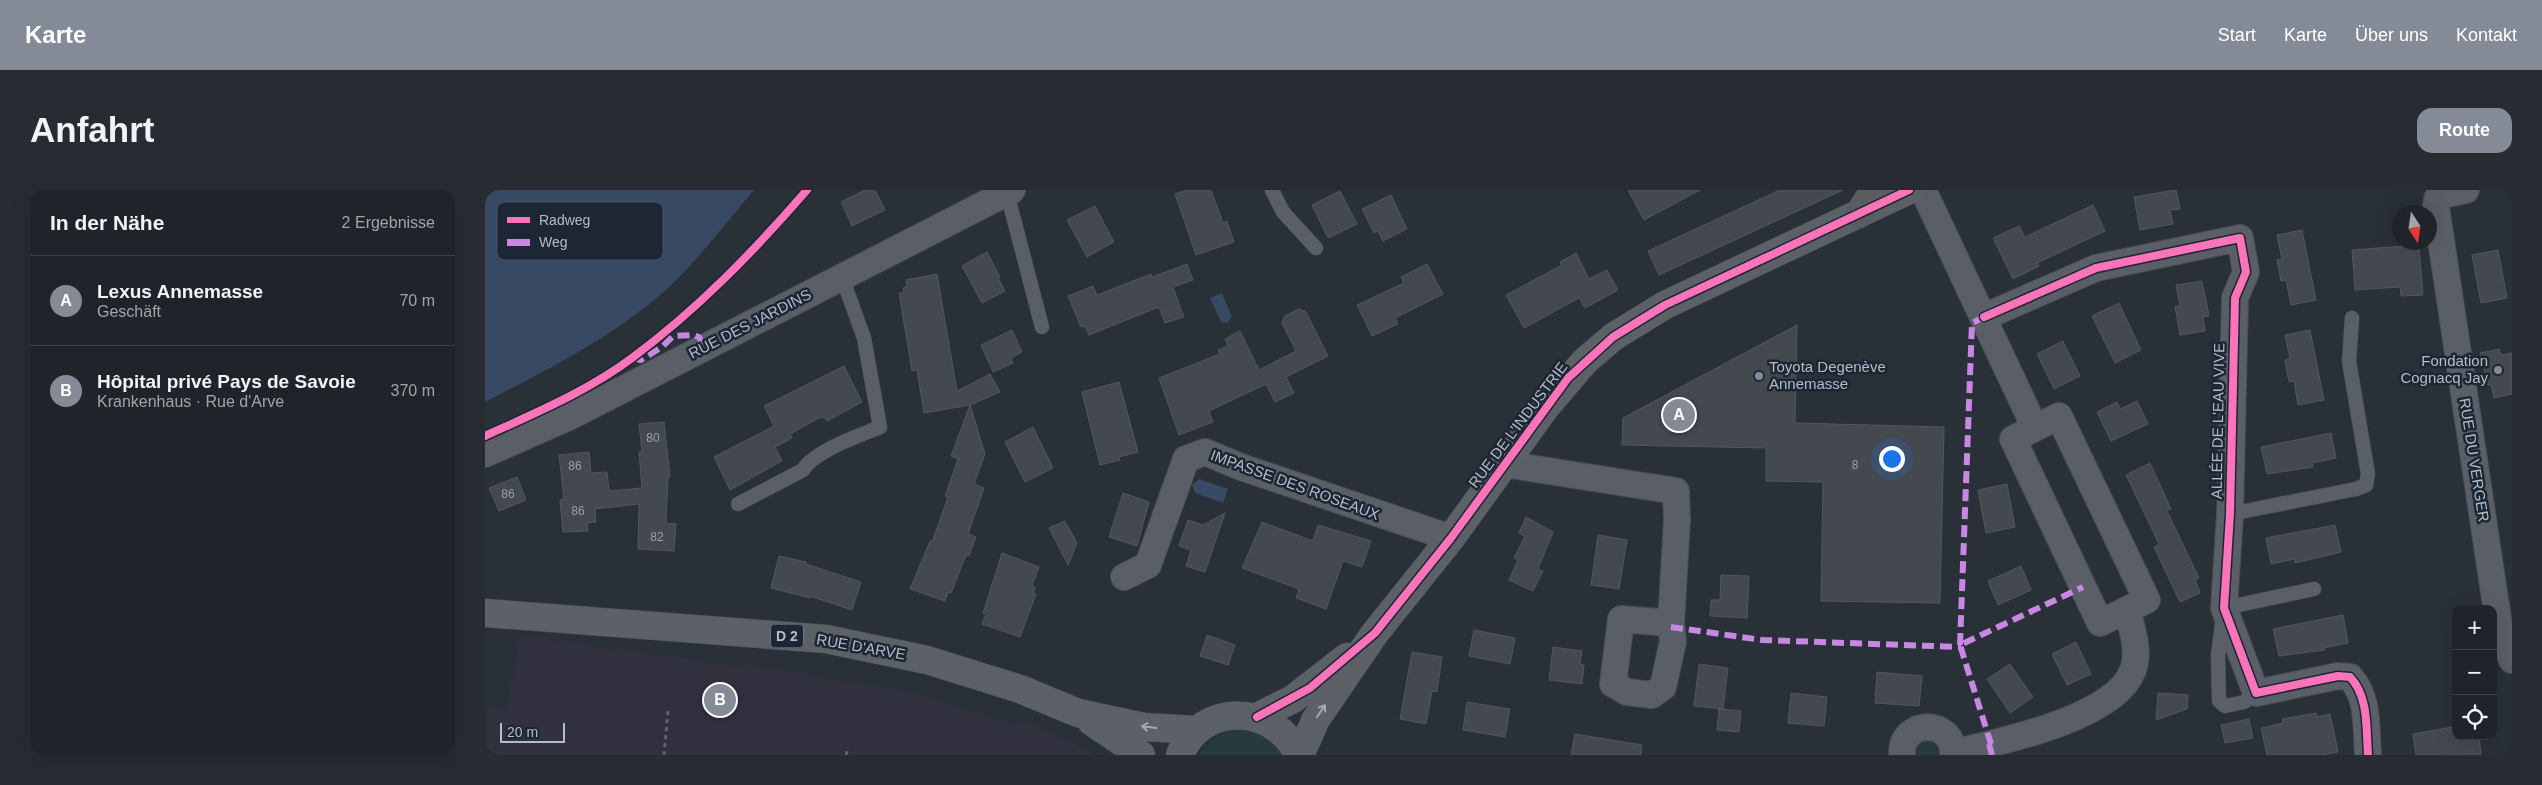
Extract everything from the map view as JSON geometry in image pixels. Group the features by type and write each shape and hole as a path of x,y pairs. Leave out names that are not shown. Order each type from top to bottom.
{"highway":[{"path":"1859,214 1874,190"}],"main road":[{"name":"RUE DE L'INDUSTRIE","path":"1299,755 1316,719 1375,634 1451,538 1569,378 1613,337 1665,305 1909,190"},
{"name":"RUE D'ARVE","path":"485,613 826,639 927,660 1020,689 1078,713 1144,727 1197,730"},
{"name":"RUE DE L'INDUSTRIE","path":"1257,717 1293,699 1309,688 1375,634"},
{"name":"RUE D'ARVE","path":"1078,713 1141,755"},
{"path":"1180,755 1189,739 1197,730 1225,716 1236,715 1257,717 1283,732 1299,755"}],"street":[{"path":"1923,190 2035,428"},
{"name":"RUE DU VERGER","path":"2466,190 2442,195 2437,199 2436,207 2500,632 2512,660"},
{"name":"RUE DES JARDINS","path":"485,454 571,416 1009,191"},
{"name":"ALLÉE DE L'EAU VIVE","path":"1984,317 2096,268 2240,238 2246,272 2235,298 2230,514 2224,608 2257,693"},
{"path":"2059,416 2147,600 2100,623 2013,439 2035,428 2059,416"},
{"name":"IMPASSE DES ROSEAUX","path":"1125,577 1148,564 1186,459 1205,452 1251,470 1451,538"},
{"path":"1504,464 1685,492 1676,540 1671,623"},
{"path":"1902,755 1903,743 1909,734 1925,726 1943,731 1951,741 1953,754 2038,732 2094,707 2110,697 2129,678 2135,660 2135,638 2127,610"},
{"path":"2257,693 2338,676 2350,677 2359,687 2364,703 2368,755"}],"lane":[{"path":"1272,190 1283,212 1316,248"},
{"path":"1009,191 1042,327"},
{"path":"739,504 803,470 807,464 819,456 880,427 864,338 842,277"},
{"path":"2230,514 2367,485 2368,474 2349,361 2352,318"},
{"path":"2257,693 2235,706 2225,706 2219,701 2218,655 2224,608 2314,589"}],"path":[{"path":"695,306 718,287 807,190"},
{"path":"664,755 668,711"},
{"path":"846,755 848,747"}],"shaded area":[{"path":"520,636 720,664 769,668 910,693 1012,724 1026,722 1096,755 485,755 487,707 506,711"}],"green space":[{"path":"1241,730 1254,732 1265,737 1282,755 1198,755 1217,737 1228,732"},
{"path":"1931,733 1946,755 1909,755 1909,751"}],"water":[{"path":"485,190 754,190 689,266 646,307 579,352 485,402"},
{"path":"1222,293 1232,317 1227,323 1221,322 1210,298"},
{"path":"1199,479 1228,489 1223,503 1195,493 1192,485"}],"building":[{"path":"865,190 875,190 885,210 852,226 841,202"},
{"path":"1187,190 1211,190 1223,223 1227,221 1234,242 1196,255 1175,194"},
{"path":"1628,190 1700,190 1644,220"},
{"path":"1780,190 1843,190 1659,275 1648,251"},
{"path":"2176,190 2180,209 2170,210 2173,224 2140,230 2134,197"},
{"path":"1340,191 1357,224 1328,238 1312,205"},
{"path":"1391,195 1407,229 1383,241 1378,231 1374,233 1362,209"},
{"path":"2093,205 2105,231 2037,263 2039,266 2013,279 1993,238 2019,226 2025,237"},
{"path":"1095,206 1114,242 1087,257 1067,220"},
{"path":"2302,230 2316,300 2291,305 2286,280 2281,281 2277,260 2282,259 2277,235"},
{"path":"2392,247 2392,250 2419,250 2423,295 2401,296 2400,287 2355,290 2352,250"},
{"path":"2498,250 2507,298 2481,303 2472,255"},
{"path":"987,252 1005,291 982,303 962,266"},
{"path":"1576,253 1589,279 1607,270 1618,290 1585,308 1579,298 1524,328 1506,295 1562,265 1560,262"},
{"path":"1187,264 1193,280 1173,287 1184,317 1165,323 1159,307 1089,335 1085,326 1081,327 1068,296 1093,286 1097,295 1151,274 1152,277"},
{"path":"1427,264 1443,294 1395,318 1398,324 1372,336 1357,305 1404,283 1401,277"},
{"path":"937,274 957,391 990,374 1000,392 970,405 924,413 917,370 912,371 899,293 904,293 903,288 907,287 906,280"},
{"path":"2202,281 2209,316 2203,317 2205,331 2180,335 2175,306 2180,306 2176,285"},
{"path":"2119,303 2141,350 2115,363 2092,316"},
{"path":"1299,309 1306,312 1328,356 1286,377 1294,393 1275,402 1266,384 1209,411 1213,422 1179,435 1159,378 1220,354 1218,350 1228,346 1225,339 1240,331 1259,370 1296,351 1282,323 1285,316"},
{"path":"1797,325 1795,423 1944,427 1940,603 1821,601 1823,482 1766,481 1766,448 1622,445 1623,418"},
{"path":"1012,330 1022,352 1011,358 1013,363 993,372 981,345"},
{"path":"2310,330 2324,400 2298,405 2294,381 2289,382 2285,360 2290,359 2285,335"},
{"path":"2063,341 2080,376 2054,389 2037,354"},
{"name":"Fondation Cognacq Jay","path":"2499,349 2501,355 2512,353 2512,394 2494,398 2491,385 2488,385 2480,353"},
{"path":"844,366 862,402 827,421 824,417 819,418 790,434 792,438 775,447 782,461 730,490 714,457 774,426 764,406"},
{"path":"1119,382 1138,452 1119,457 1120,460 1100,465 1082,392"},
{"path":"2137,401 2148,424 2111,441 2097,412 2117,402 2120,409"},
{"path":"970,405 985,454 974,484 984,488 968,534 976,537 969,556 966,555 951,593 948,592 945,601 910,589 930,541 932,542 948,497 945,496 958,459 951,456"},
{"path":"664,422 670,477 668,477 666,523 676,524 674,551 638,549 639,504 595,509 596,522 587,523 588,531 563,532 560,500 564,499 559,455 589,452 591,473 607,472 609,491 642,488 639,452 642,451 639,424"},
{"path":"1033,427 1053,468 1025,482 1005,442"},
{"path":"2331,433 2336,458 2312,463 2313,467 2267,474 2261,447"},
{"path":"2150,463 2171,509 2167,511 2199,578 2195,580 2200,593 2180,602 2154,547 2159,544 2126,475"},
{"path":"517,477 526,500 499,511 489,488"},
{"path":"2007,484 2015,527 1986,533 1978,490"},
{"path":"1123,493 1149,502 1137,546 1109,537"},
{"path":"1225,513 1205,572 1186,566 1191,550 1179,546 1188,520 1203,525"},
{"path":"1526,517 1553,532 1538,569 1543,571 1533,591 1509,580 1518,560 1514,558 1525,536 1519,533"},
{"path":"1065,521 1077,543 1068,565 1049,528"},
{"path":"1262,522 1313,541 1318,525 1371,541 1362,567 1343,561 1326,609 1296,598 1299,589 1242,568"},
{"path":"2335,525 2341,552 2295,563 2295,559 2271,564 2266,538"},
{"path":"1598,535 1627,540 1619,589 1591,585"},
{"path":"1002,553 1039,567 1032,586 1035,587 1033,593 1036,594 1020,637 982,624 986,614 983,613"},
{"path":"779,556 806,562 806,564 861,582 852,610 810,596 810,598 771,588"},
{"path":"2021,566 2031,590 1998,605 1988,581"},
{"path":"1721,575 1749,576 1747,618 1710,616 1711,600 1720,600"},
{"path":"2343,615 2348,643 2324,648 2325,650 2279,656 2273,629"},
{"path":"1474,630 1515,638 1510,664 1469,656"},
{"path":"1207,635 1235,645 1228,665 1200,656"},
{"path":"2076,642 2091,674 2067,685 2052,654"},
{"path":"1553,647 1582,651 1580,664 1584,665 1582,684 1549,680"},
{"path":"1412,652 1442,657 1437,692 1432,691 1426,724 1400,719"},
{"path":"1699,664 1728,668 1723,709 1694,706"},
{"path":"2010,664 2033,697 2010,713 1987,679"},
{"path":"1877,672 1922,676 1919,706 1875,703"},
{"path":"1791,693 1827,697 1824,726 1788,723"},
{"path":"2158,693 2188,695 2187,709 2156,720"},
{"path":"1467,702 1510,709 1505,737 1463,730"},
{"path":"1719,709 1741,711 1739,732 1717,730"},
{"path":"2316,713 2317,717 2330,714 2338,752 2322,755 2267,755 2261,728 2283,723 2282,719"},
{"path":"2249,719 2253,738 2225,743 2221,725"},
{"path":"2452,727 2452,740 2479,740 2481,755 2416,755 2413,734"},
{"path":"1575,734 1642,745 1641,755 1571,755"}],"marked path":[{"path":"1960,645 1972,323 1984,317"},
{"path":"632,358 641,360 662,347 673,336 693,335 699,337 704,348"},
{"path":"1991,744 1960,645 2083,587"},
{"path":"1671,627 1762,640 1961,647"},
{"path":"1989,744 1992,755"}],"cycle path":[{"path":"485,436 579,391 632,358 680,320 724,278 767,235 807,190"},
{"path":"1257,717 1310,688 1375,633 1451,538 1568,378 1613,337 1665,305 1909,190"},
{"path":"1984,317 2096,268 2240,238 2246,272 2235,298 2230,514 2224,608 2256,693 2338,676 2350,677 2361,694 2364,703 2368,755"}],"place":[{"name":"Fondation Cognacq Jay","path":"2498,370"},
{"name":"Toyota Degenève Annemasse","path":"1759,376"},
{"name":"Lexus Annemasse","path":"1679,415"},
{"name":"Hôpital privé Pays de Savoie","path":"720,700"}]}
